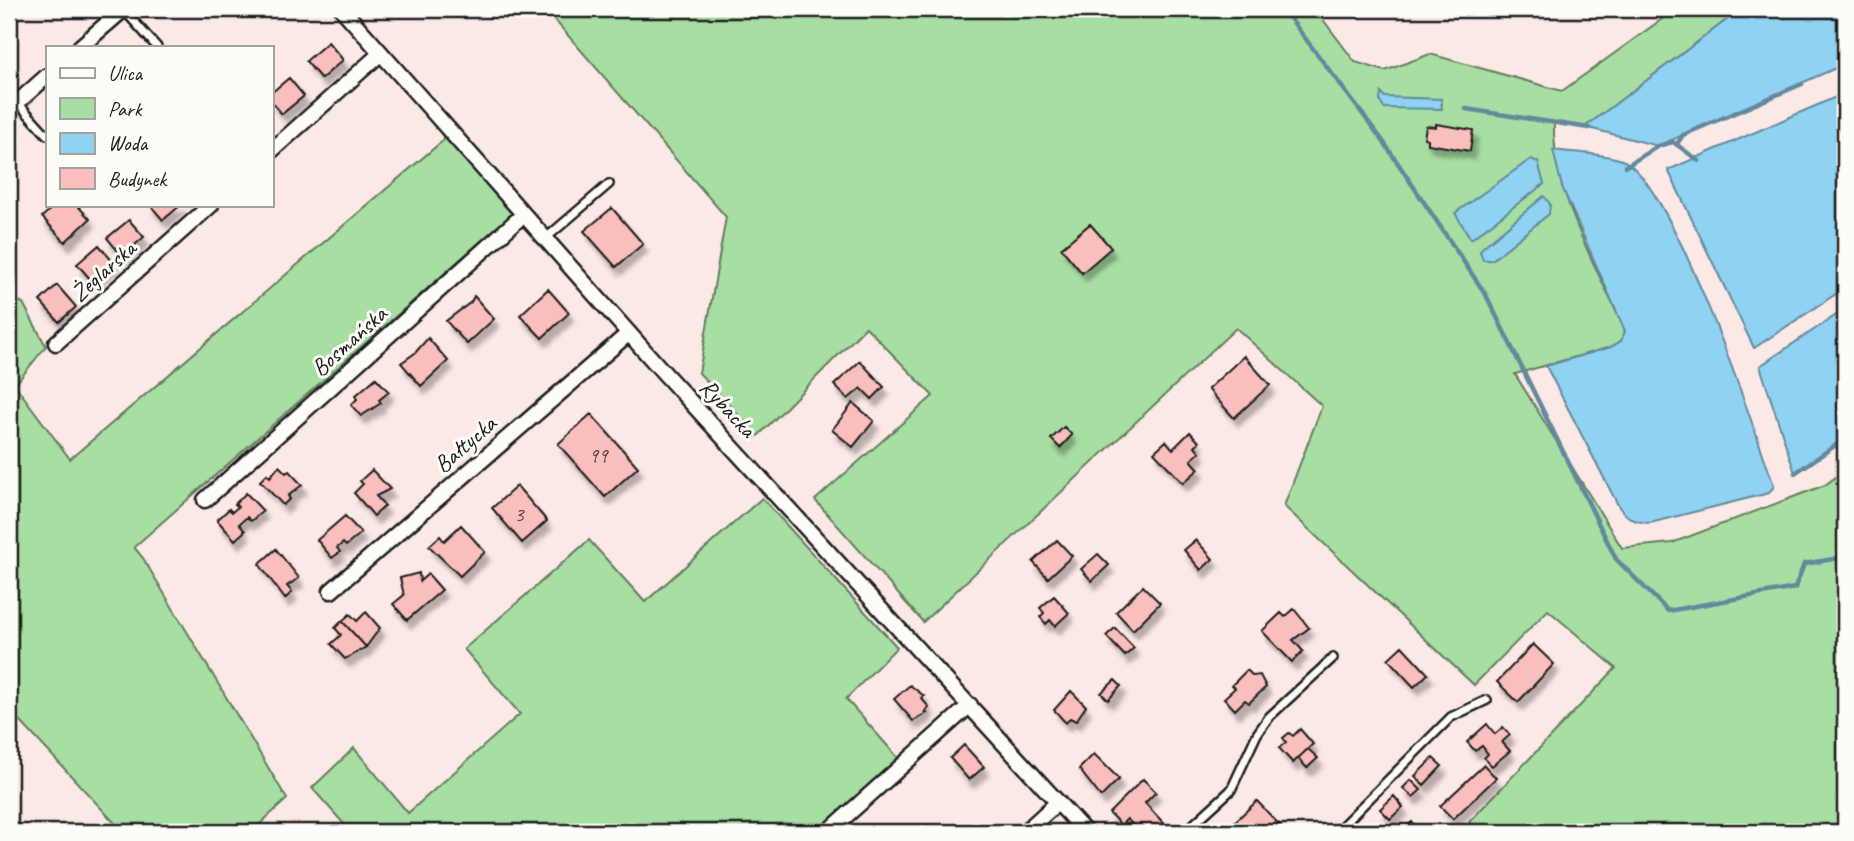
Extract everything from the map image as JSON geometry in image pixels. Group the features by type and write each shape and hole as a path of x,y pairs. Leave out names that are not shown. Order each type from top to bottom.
{"street":[{"path":"81,46 124,9"},
{"name":"Rybacka","path":"342,9 629,333 1085,832"},
{"path":"273,149 381,53"},
{"path":"12,102 46,77"},
{"name":"Żeglarska","path":"56,343 210,206"},
{"name":"Bosmańska","path":"205,500 523,215"},
{"name":"Bałtycka","path":"331,591 629,333"},
{"path":"828,832 970,705"},
{"path":"1025,832 1058,802"}],"lane":[{"path":"124,9 156,46"},
{"path":"12,102 46,134"},
{"path":"545,239 609,184"},
{"path":"1185,832 1231,790 1257,734 1269,717 1333,658"},
{"path":"1336,832 1451,717 1487,700"}],"green space":[{"path":"545,9 1315,9 1355,62 1385,71 1430,54 1562,91 1676,9 1741,9 1585,127 1554,123 1555,149 1568,203 1625,331 1621,341 1611,347 1515,374 1622,548 1672,543 1825,485 1845,470 1845,832 1478,832 1469,822 1616,668 1548,610 1474,685 1284,506 1322,406 1236,328 923,622 815,500 933,396 866,327 758,436 699,373 726,217"},
{"path":"446,138 514,212 134,547 287,799 251,832 123,832 9,709 9,296 23,303 46,346 15,385 70,459"},
{"path":"762,498 897,647 846,699 908,769 838,832 351,832 312,788 354,748 408,813 520,714 464,649 589,540 645,602"}],"water":[{"path":"1741,9 1845,9 1845,64 1658,146 1585,127"},
{"path":"1381,93 1385,97 1441,99 1442,109 1384,108 1380,101"},
{"path":"1845,93 1845,288 1754,348 1668,170"},
{"path":"1553,150 1622,160 1642,177 1664,211 1687,256 1730,363 1774,486 1769,493 1650,523 1632,519 1619,507 1546,366 1611,347 1621,341 1625,331 1562,187"},
{"path":"1531,159 1538,162 1544,184 1471,239 1455,213"},
{"path":"1544,196 1550,204 1549,214 1492,260 1483,260 1480,251 1483,247"},
{"path":"1845,309 1845,437 1795,473 1760,366"}],"building":[{"path":"328,42 343,60 321,79 306,61"},
{"path":"289,78 304,96 282,114 273,103 273,91"},
{"path":"1436,124 1473,130 1470,151 1428,144 1428,139 1424,138 1426,126 1436,127"},
{"path":"54,206 78,206 90,219 65,242 42,217"},
{"path":"151,206 180,206 163,220"},
{"path":"612,208 643,244 616,267 584,231"},
{"path":"129,220 144,237 122,256 107,238"},
{"path":"1090,224 1111,248 1082,273 1061,248"},
{"path":"99,245 114,263 92,281 77,264"},
{"path":"57,285 76,307 59,322 40,301"},
{"path":"548,289 569,313 542,338 520,315"},
{"path":"474,296 494,319 467,344 446,321 471,302"},
{"path":"428,338 448,361 421,386 401,363 415,353"},
{"path":"1244,356 1270,385 1234,418 1208,389"},
{"path":"860,361 884,387 872,399 861,388 848,399 834,385"},
{"path":"376,378 389,392 379,400 381,403 361,416 351,405 357,399 355,396"},
{"path":"853,403 874,421 853,447 832,430"},
{"path":"591,414 638,467 605,497 558,444"},
{"path":"1064,427 1072,435 1060,448 1051,439"},
{"path":"1190,432 1199,442 1195,446 1200,452 1191,460 1199,469 1183,483 1154,452 1166,441 1173,449"},
{"path":"279,466 286,473 289,471 302,485 288,496 290,499 283,505 260,481 267,474 270,477"},
{"path":"372,470 390,489 376,496 385,506 374,516 354,493 363,484 360,481"},
{"path":"517,486 547,521 522,543 492,508"},
{"path":"246,493 263,511 251,521 247,517 239,524 245,531 235,540 217,520 229,509 232,512 238,507 235,504"},
{"path":"345,516 361,533 346,546 343,543 337,548 340,552 332,558 317,540"},
{"path":"461,525 485,552 460,576 429,546 440,536 444,541"},
{"path":"1057,540 1072,556 1048,578 1033,562"},
{"path":"1196,540 1213,559 1201,570 1184,550"},
{"path":"276,549 299,578 287,586 292,592 285,599 259,564"},
{"path":"1098,554 1109,565 1092,581 1081,569"},
{"path":"419,573 420,581 428,574 442,590 407,620 393,604 404,595 400,578"},
{"path":"1143,586 1160,603 1133,630 1116,612"},
{"path":"1054,596 1069,613 1055,626 1050,620 1046,624 1040,617 1044,613 1040,608"},
{"path":"1294,609 1309,628 1293,640 1303,651 1292,662 1262,631 1281,613 1285,617"},
{"path":"366,612 380,628 366,647 342,621 350,614 357,621"},
{"path":"342,621 366,647 345,659 331,644 341,635 335,628"},
{"path":"1115,628 1134,648 1125,656 1106,636"},
{"path":"1533,644 1554,664 1518,702 1497,682"},
{"path":"1402,646 1428,674 1414,687 1388,659"},
{"path":"1247,670 1253,676 1260,675 1266,687 1249,703 1245,700 1235,710 1224,698 1235,688 1232,685"},
{"path":"1115,680 1121,686 1108,700 1101,693"},
{"path":"910,685 924,696 921,698 929,707 925,711 927,713 913,721 894,699"},
{"path":"1071,691 1086,706 1076,721 1070,718 1066,723 1054,710"},
{"path":"1487,724 1495,734 1503,727 1510,735 1502,742 1510,751 1492,766 1484,758 1488,754 1482,746 1475,751 1467,742"},
{"path":"1300,729 1313,744 1293,763 1279,748 1286,742 1283,738 1289,733 1293,736"},
{"path":"964,745 984,767 969,780 950,758"},
{"path":"1308,749 1318,758 1307,768 1298,758"},
{"path":"1094,754 1119,779 1101,797 1079,769"},
{"path":"1433,758 1442,766 1424,785 1415,776"},
{"path":"1484,765 1496,778 1453,819 1440,806"},
{"path":"1143,779 1156,792 1145,803 1168,828 1163,832 1140,832 1127,819 1121,825 1109,813"},
{"path":"1411,780 1421,790 1413,797 1403,788"},
{"path":"1394,796 1403,807 1390,819 1380,809"},
{"path":"1257,801 1286,832 1236,832 1230,826"},
{"path":"1412,822 1420,832 1400,832"}],"waterway":[{"path":"1283,9 1383,141 1486,295 1616,559 1668,611 1795,588 1804,564 1845,557"},
{"path":"1677,144 1683,135 1802,84"},
{"path":"1466,109 1589,128"},
{"path":"1626,166 1658,146 1673,142 1699,161"},
{"path":"1795,473 1845,439"}]}
